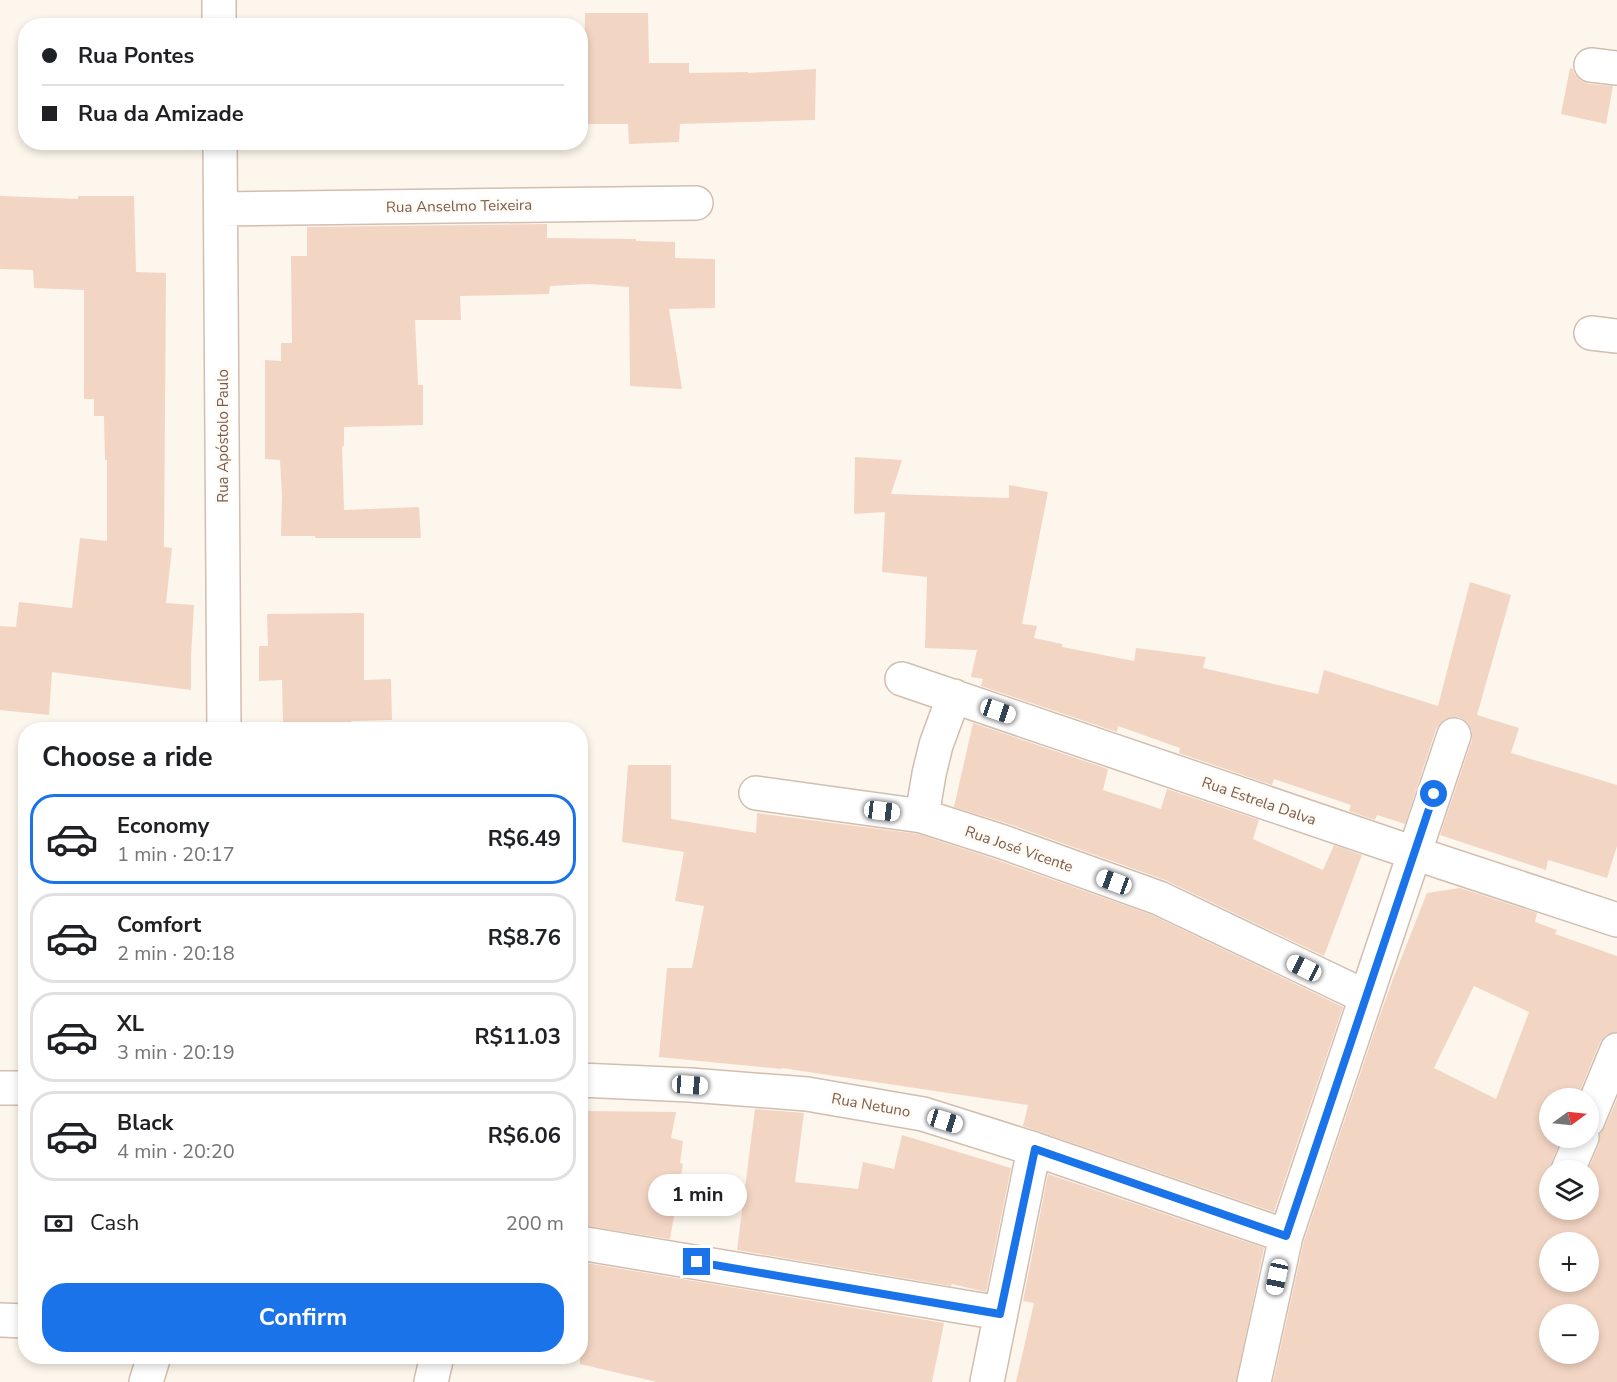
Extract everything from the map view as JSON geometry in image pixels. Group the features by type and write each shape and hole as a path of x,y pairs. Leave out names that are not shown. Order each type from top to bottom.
{"street":[{"path":"219,0 219,18"},
{"name":"Rua Apóstolo Paulo","path":"220,150 224,722"},
{"name":"Rua Anselmo Teixeira","path":"221,209 696,203"},
{"name":"Rua Estrela Dalva","path":"902,679 1414,854 1617,920"},
{"path":"922,816 936,745 954,696"},
{"path":"1254,1382 1286,1236 1454,735"},
{"name":"Rua José Vicente","path":"756,794 922,816 1003,842 1159,898 1366,997"},
{"path":"1599,1093 1617,1050"},
{"name":"Rua Netuno","path":"588,1080 807,1094 923,1114 1035,1149 1286,1236"},
{"path":"0,1088 18,1088"},
{"path":"987,1382 1035,1149"},
{"path":"588,1244 1000,1314"},
{"path":"0,1320 18,1321"},
{"path":"146,1382 151,1364"}],"building":[{"path":"585,13 648,13 649,63 689,63 689,73 748,73 816,69 815,120 680,124 679,142 629,144 628,124 588,124 588,18 585,18"},
{"path":"1570,68 1580,80 1589,84 1613,86 1606,124 1561,114"},
{"path":"0,196 78,199 78,196 134,196 136,272 166,273 164,547 172,548 166,603 194,605 191,690 52,672 49,715 0,710 0,626 16,627 19,602 72,608 80,538 107,541 107,460 105,460 104,416 94,416 94,399 84,399 84,290 34,288 33,270 0,269"},
{"path":"547,224 547,238 675,242 675,258 715,259 715,308 669,309 682,389 630,386 629,287 589,284 550,286 549,294 460,296 461,320 415,320 418,385 423,385 423,425 344,427 344,446 342,446 344,510 419,507 421,538 281,536 280,460 265,459 265,360 281,361 281,343 292,343 291,256 307,256 307,227"},
{"path":"855,457 902,460 891,494 1009,498 1009,485 1048,492 1022,624 1037,626 1034,638 1062,644 1062,647 1134,661 1136,648 1206,657 1203,668 1318,694 1324,670 1438,706 1470,582 1511,595 1477,715 1519,728 1511,753 1617,785 1617,846 1607,878 1548,860 1546,870 1440,835 1472,740 1472,731 1468,723 1459,717 1451,717 1442,721 1436,729 1405,824 1377,815 1375,820 1349,811 1351,805 1274,779 1272,785 1179,753 1180,748 1118,726 1117,732 981,686 983,679 971,677 977,650 925,648 927,577 882,572 885,512 854,514"},
{"path":"364,613 364,680 391,679 392,720 283,722 282,680 259,681 259,646 268,646 267,614"},
{"path":"973,723 1108,769 1103,790 1161,809 1167,789 1259,820 1253,839 1323,870 1334,845 1362,855 1324,956 1165,880 1009,824 954,807"},
{"path":"628,765 671,765 671,819 756,833 757,813 918,834 1152,915 1343,1007 1274,1212 1023,1126 1028,1105 782,1068 659,1057 667,968 692,968 704,906 675,901 684,852 622,842"},
{"path":"1460,888 1537,913 1535,922 1557,930 1555,934 1617,956 1617,1032 1606,1035 1600,1042 1581,1088 1539,1088 1539,1148 1557,1148 1552,1160 1539,1160 1539,1220 1599,1220 1599,1160 1592,1160 1599,1148 1600,1134 1617,1099 1617,1382 1273,1382 1304,1241 1393,979 1427,893","holes":["1474,986 1529,1012 1496,1099 1434,1068"]},
{"path":"755,1109 804,1113 795,1182 858,1189 863,1162 894,1169 902,1135 1011,1168 986,1292 952,1284 951,1286 737,1250"},
{"path":"588,1111 676,1112 671,1138 683,1141 680,1163 683,1164 670,1239 588,1226"},
{"path":"1048,1174 1264,1248 1236,1382 1016,1382 1034,1303 1023,1301"},
{"path":"588,1263 944,1323 932,1382 657,1382 580,1364 588,1364"}],"route":[{"path":"697,1262 1000,1314 1035,1149 1286,1236 1434,794"}]}
